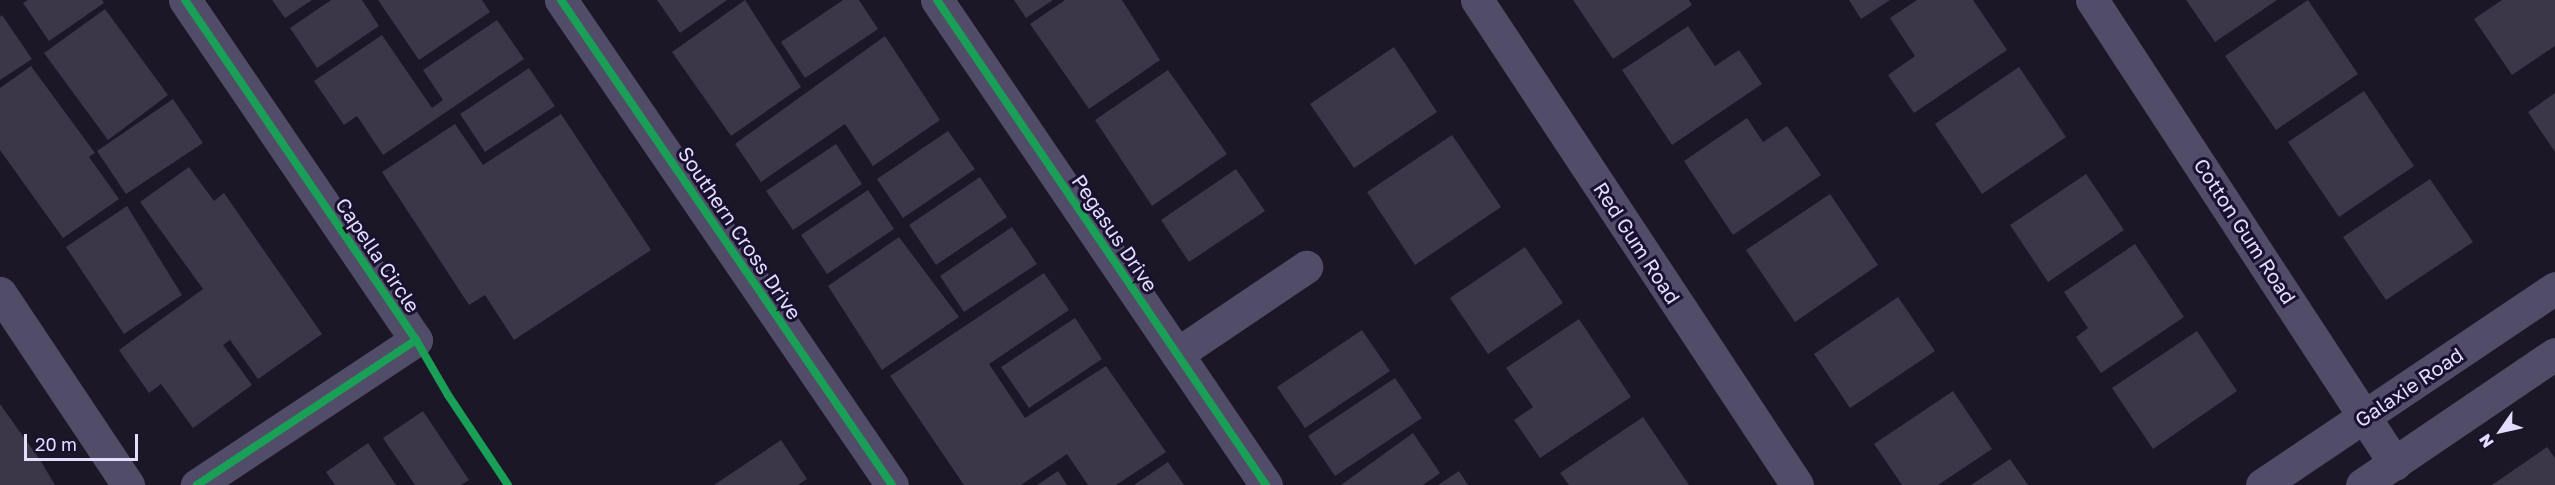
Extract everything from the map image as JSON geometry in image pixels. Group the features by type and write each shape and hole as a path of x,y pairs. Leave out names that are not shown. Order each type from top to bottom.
{"street":[{"name":"Capella Circle","path":"185,0 416,340 197,485"},
{"name":"Pegasus Drive","path":"937,0 1266,485"},
{"name":"Red Gum Road","path":"1478,0 1797,485"},
{"name":"Cotton Gum Road","path":"2092,0 2395,464"},
{"name":"Southern Cross Drive","path":"567,2 892,485"},
{"path":"1177,354 1306,267"},
{"name":"Galaxie Road","path":"2262,485 2555,288"},
{"path":"0,293 129,485"},
{"path":"2362,485 2555,354"}],"building":[{"path":"28,0 102,0 104,3 49,41 23,3"},
{"path":"272,0 312,0 285,18"},
{"path":"331,0 362,0 379,26 317,68 290,28"},
{"path":"378,0 482,0 490,12 419,60"},
{"path":"657,0 727,0 680,33"},
{"path":"745,0 801,87 731,136 672,52"},
{"path":"843,0 859,0 878,29 805,78 781,42"},
{"path":"1014,0 1053,0 1026,18"},
{"path":"1065,0 1122,0 1160,60 1089,109 1030,24"},
{"path":"1573,0 1689,0 1692,5 1613,59"},
{"path":"1849,0 1890,0 1861,19"},
{"path":"1917,0 1973,0 2007,50 1914,113 1888,75 1915,56 1890,18"},
{"path":"2186,0 2277,0 2215,42"},
{"path":"2308,0 2358,74 2276,130 2225,56"},
{"path":"2502,0 2555,0 2555,46 2512,75 2474,19"},
{"path":"105,9 168,95 108,140 44,53"},
{"path":"2,15 32,59 0,80 0,17"},
{"path":"497,20 524,59 383,155 357,116 344,125 314,81 382,35 432,108 443,100 423,70"},
{"path":"1688,26 1715,66 1739,50 1762,84 1672,145 1622,70"},
{"path":"885,36 940,120 873,166 845,124 761,182 735,144"},
{"path":"1394,47 1437,112 1354,168 1310,104"},
{"path":"31,66 95,153 89,157 119,199 63,238 0,150 0,88"},
{"path":"2019,67 2066,137 1982,194 1935,124"},
{"path":"529,68 555,106 485,152 460,114"},
{"path":"1168,70 1227,154 1152,206 1095,120"},
{"path":"2364,91 2414,166 2339,217 2288,142"},
{"path":"2555,93 2555,152 2528,112"},
{"path":"173,99 203,143 126,194 97,151"},
{"path":"561,114 651,250 514,340 485,295 469,305 382,172 455,124 483,165"},
{"path":"1747,118 1763,142 1787,126 1821,175 1733,235 1684,161"},
{"path":"948,131 975,169 903,218 877,179"},
{"path":"1452,135 1501,207 1415,265 1367,192"},
{"path":"836,144 862,184 793,230 766,191"},
{"path":"189,167 214,201 224,193 322,334 258,379 230,340 223,345 252,385 193,428 161,384 149,393 119,350 203,289 140,202"},
{"path":"1236,169 1265,211 1189,262 1161,220"},
{"path":"2086,174 2124,230 2048,282 2010,225"},
{"path":"980,177 1007,217 936,265 909,225"},
{"path":"2430,179 2473,242 2386,300 2343,237"},
{"path":"868,190 894,229 827,274 801,235"},
{"path":"1830,194 1878,265 1795,322 1746,250"},
{"path":"127,206 182,295 124,334 66,247"},
{"path":"1012,227 1037,264 964,312 940,276"},
{"path":"899,237 959,317 882,370 828,286"},
{"path":"2135,244 2184,317 2101,373 2076,337 2088,328 2064,292"},
{"path":"1525,247 1563,303 1488,354 1450,298"},
{"path":"1044,273 1069,310 989,364 1025,418 1106,366 1166,452 1116,485 1088,485 1067,454 1021,485 964,485 890,376"},
{"path":"1898,297 1935,351 1850,408 1814,354"},
{"path":"1075,318 1102,359 1029,408 1001,367"},
{"path":"1579,319 1631,397 1540,458 1514,420 1533,407 1506,368"},
{"path":"1362,330 1390,371 1305,428 1277,387"},
{"path":"2197,331 2237,391 2153,449 2112,388"},
{"path":"1395,378 1422,418 1335,476 1308,436"},
{"path":"1953,391 1992,449 1938,485 1902,485 1874,444"},
{"path":"0,404 40,460 55,485 0,485"},
{"path":"423,411 469,480 461,485 415,485 383,438"},
{"path":"1643,417 1689,485 1569,485 1560,473"},
{"path":"1413,433 1440,473 1423,485 1341,485"},
{"path":"781,440 807,479 798,485 714,485"},
{"path":"368,443 396,485 335,485 326,472"},
{"path":"2547,447 2555,458 2555,485 2492,485"},
{"path":"2010,459 2028,485 1971,485"},
{"path":"1168,462 1184,485 1134,485"},
{"path":"1058,471 1067,485 1037,485"},
{"path":"1459,471 1468,485 1438,485"}],"cycle path":[{"path":"185,0 416,340 197,485"},
{"path":"561,0 892,485"},
{"path":"937,0 1266,485"},
{"path":"416,340 448,395 508,485"}]}
